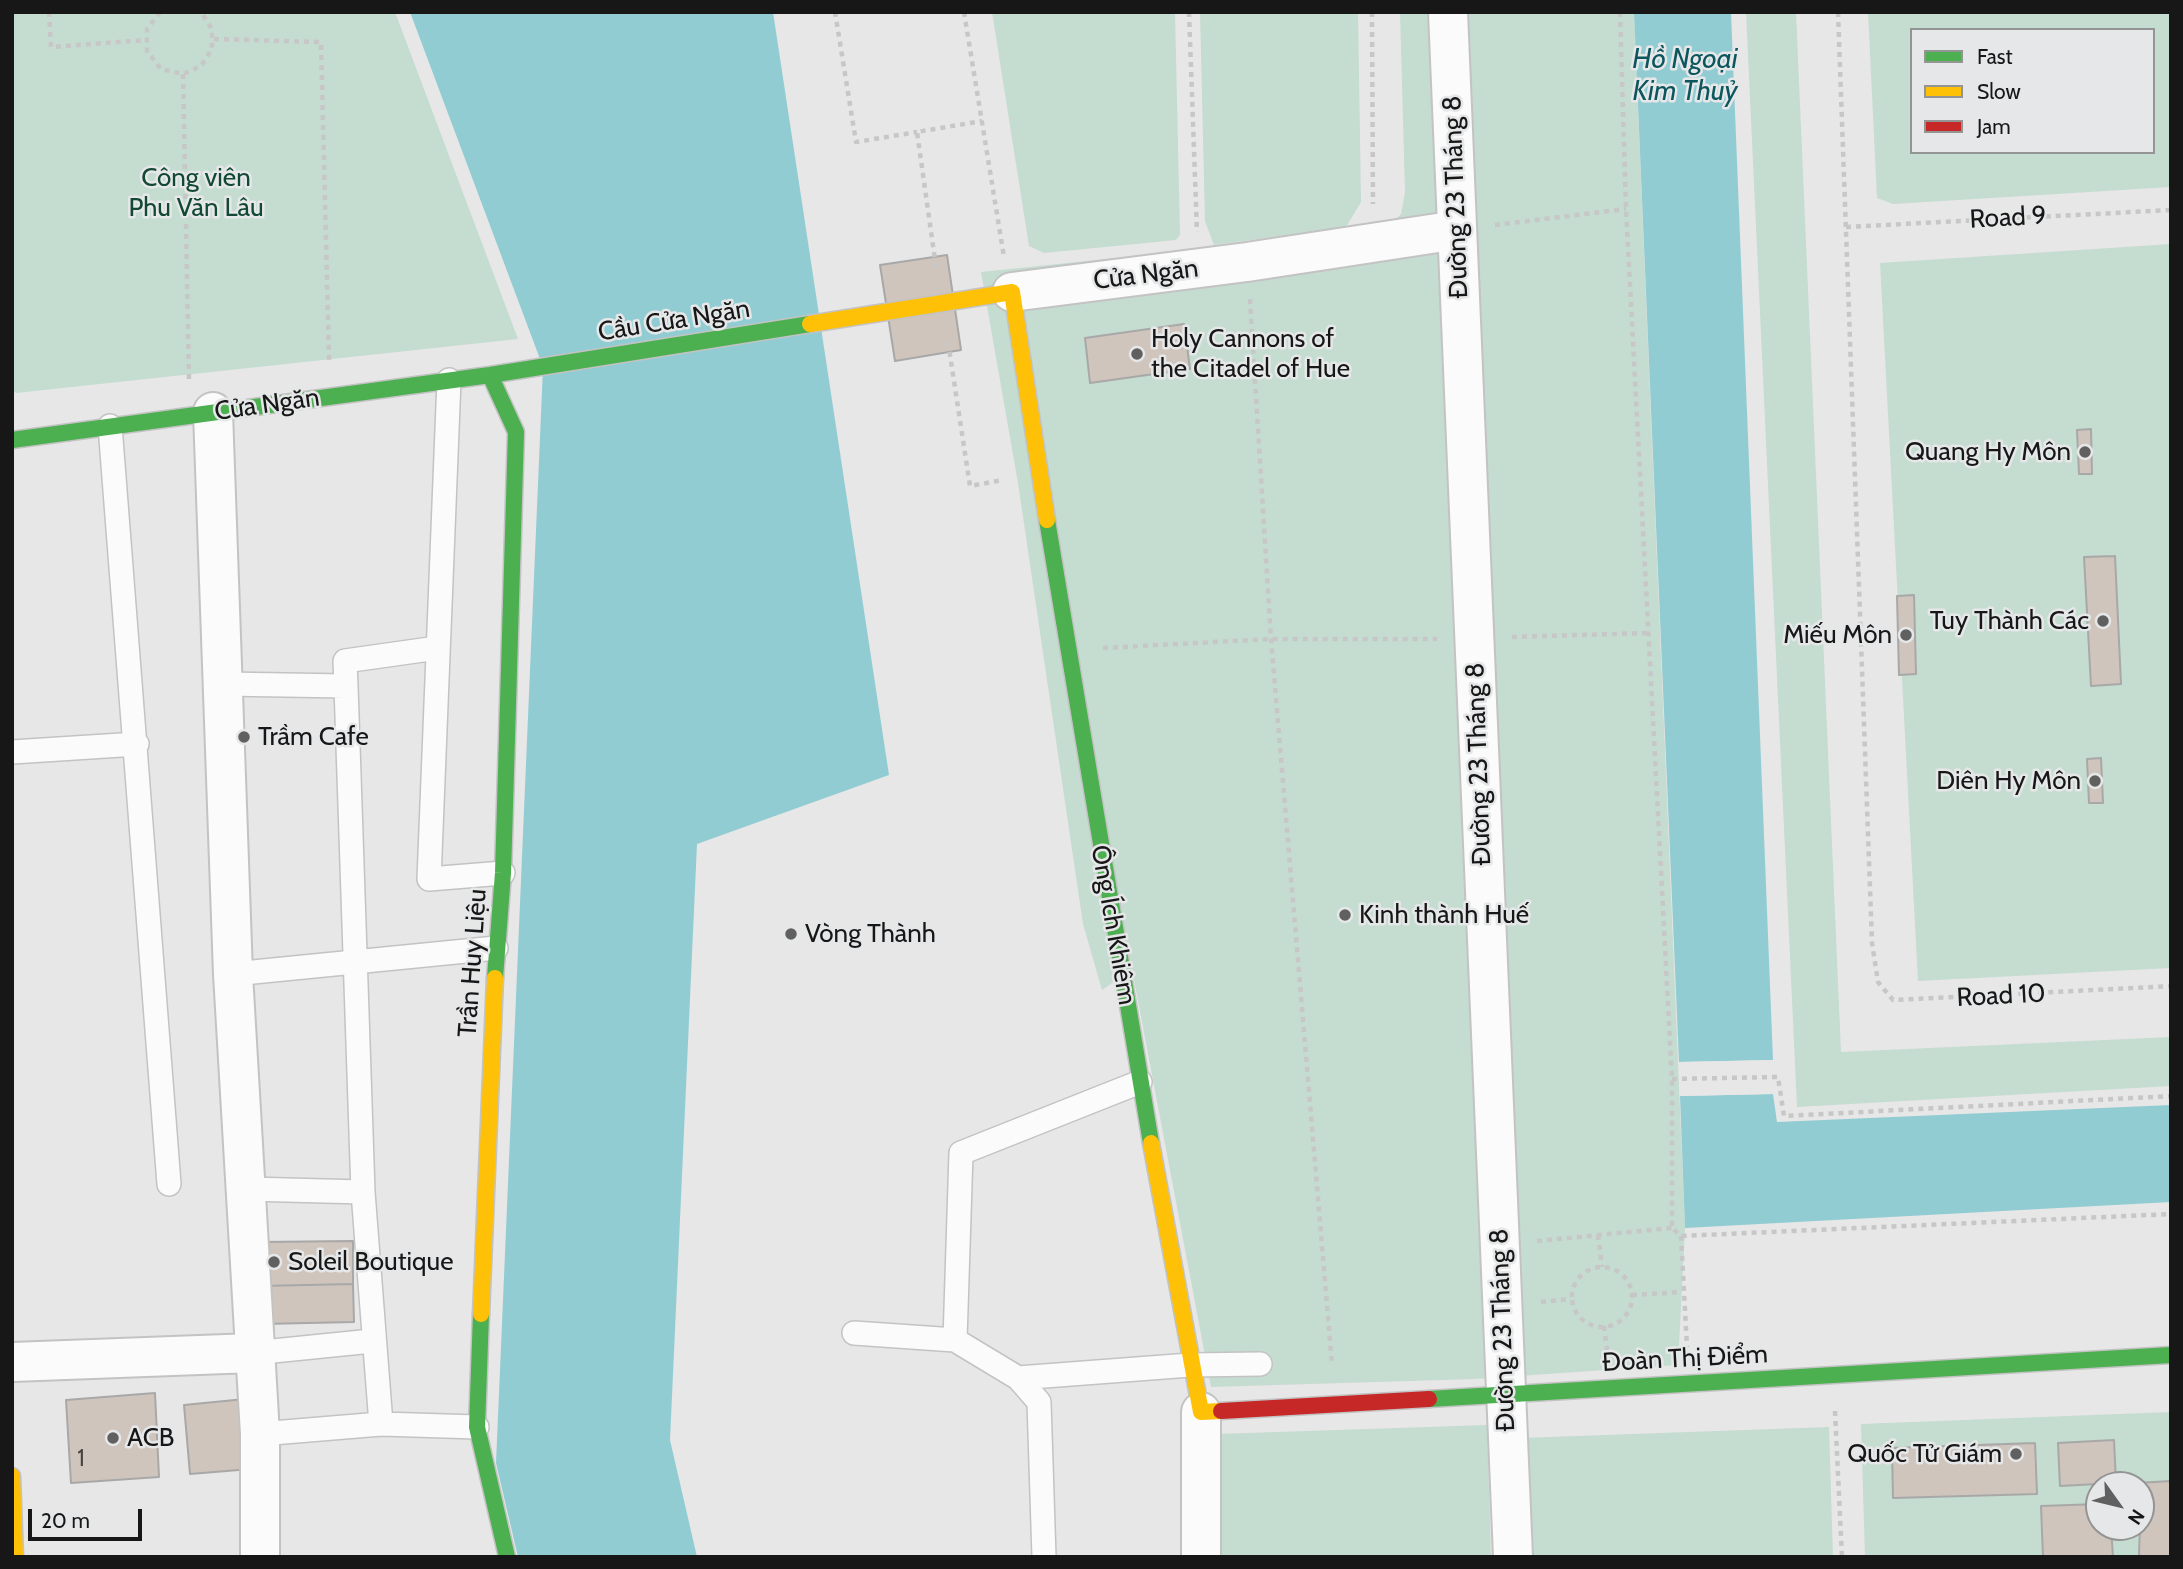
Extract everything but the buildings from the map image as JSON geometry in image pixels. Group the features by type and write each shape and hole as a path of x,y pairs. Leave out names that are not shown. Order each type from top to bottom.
{"street":[{"name":"Đường 23 Tháng 8","path":"1448,12 1513,1557"},
{"name":"Cửa Ngăn","path":"834,320 1012,292 1198,269 1457,230"},
{"name":"Ông Ích Khiêm","path":"1012,292 1066,649 1140,1082 1201,1412 1201,1557"},
{"name":"Cầu Cửa Ngăn","path":"523,370 834,320"},
{"name":"Cửa Ngăn","path":"12,440 523,370"},
{"name":"Trần Huy Liệu","path":"490,374 516,432 503,873 496,948 477,1427 507,1557"},
{"path":"201,414 224,684 233,974 248,1189 253,1353 260,1434 260,1556"},
{"path":"12,1362 253,1353"},
{"name":"Đoàn Thị Điểm","path":"1201,1412 2171,1355"},
{"path":"12,1476 15,1557"}],"lane":[{"path":"449,380 429,879 503,873"},
{"path":"110,426 137,744 169,1184"},
{"path":"381,1424 372,1341 363,1192 345,661 437,648"},
{"path":"224,684 346,686"},
{"path":"12,752 137,744"},
{"path":"233,974 496,948"},
{"path":"955,1340 961,1153 1140,1082"},
{"path":"248,1189 363,1192"},
{"path":"853,1333 955,1340 1018,1378 1039,1402 1044,1557"},
{"path":"253,1353 372,1341"},
{"path":"1018,1378 1190,1364 1260,1364"},
{"path":"260,1434 381,1424 477,1427"},
{"path":"249,1557 260,1556"}],"path":[{"path":"49,12 51,47 146,40"},
{"path":"160,12 147,29 147,51 161,69 183,74 201,66 208,58 214,38 212,29 201,12"},
{"path":"835,12 856,142 917,132"},
{"path":"964,12 1012,292"},
{"path":"1189,12 1198,269"},
{"path":"1371,12 1374,243"},
{"path":"1620,12 1626,209 1672,1079 1672,1228"},
{"path":"1838,12 1846,227"},
{"path":"214,38 321,42 330,396"},
{"path":"183,74 201,414"},
{"path":"1457,230 1626,209"},
{"name":"Road 9","path":"1846,227 2171,210"},
{"name":"Road 10","path":"1846,227 1872,943 1878,982 1893,999 2171,986"},
{"path":"1248,262 1270,639 1335,1405"},
{"path":"1066,649 1270,639 1474,638 1648,633"},
{"path":"1672,1079 1778,1077 1784,1116 2171,1096"},
{"path":"1499,1244 1672,1228 1681,1236 2171,1213"},
{"path":"1598,1235 1602,1267"},
{"path":"1681,1236 1689,1384"},
{"path":"1602,1267 1619,1272 1628,1282 1632,1295 1630,1308 1622,1319 1605,1326 1584,1322 1575,1312 1571,1299 1574,1285 1582,1274 1602,1267"},
{"path":"1632,1295 1682,1292"},
{"path":"1833,1375 1842,1557"}],"green space":[{"name":"Công viên Phu Văn Lâu","path":"12,12 395,12 518,339 16,393 12,390"},
{"path":"992,12 1175,12 1180,235 1176,240 1044,253 1029,246"},
{"path":"1200,12 1358,12 1361,202 1346,227 1214,245 1205,221"},
{"path":"1400,12 1634,12 1685,1228 1678,1365 1475,1379 1211,1387 1132,969 1102,990 1083,924 1018,483 981,272 1385,230 1401,214 1405,192"},
{"path":"1746,12 1796,12 1841,1052 2171,1037 2171,1086 1797,1107"},
{"path":"1868,12 2171,12 2171,187 1893,204 1877,198"},
{"path":"2171,244 2171,968 1918,981 1880,263"},
{"name":"Quốc Tử Giám","path":"2171,1412 2171,1557 1865,1557 1861,1424"},
{"path":"1487,1425 1491,1557 1220,1557 1217,1434"},
{"path":"1829,1427 1833,1557 1525,1557 1521,1438"}],"water":[{"path":"410,12 773,12 889,775 697,844 670,1440 697,1557 518,1557 496,1463 543,367"},
{"name":"Hồ Ngoại Kim Thuỷ","path":"1634,12 1731,12 1773,1060 1679,1062"},
{"path":"1773,1094 1777,1122 2171,1105 2171,1202 1685,1228 1680,1096"}],"pier":[{"path":"1773,1060 1773,1064 1679,1065 1679,1062"},
{"path":"1773,1090 1773,1094 1680,1096 1679,1092"}],"traffic: fast":[{"path":"12,440 490,375 810,324"},
{"path":"490,375 516,432 503,873 495,978"},
{"path":"1047,520 1151,1143"},
{"path":"481,1314 477,1427 507,1557"},
{"path":"1429,1399 2171,1355"}],"traffic: slow":[{"path":"810,324 1012,292 1047,520"},
{"path":"481,1314 495,978"},
{"path":"1151,1143 1201,1412 1221,1411"},
{"path":"12,1476 15,1557"}],"traffic: jam":[{"path":"1221,1411 1429,1399"}],"place":[{"name":"Holy Cannons of the Citadel of Hue","path":"1137,354"},
{"name":"Quang Hy Môn","path":"2085,452"},
{"name":"Tuy Thành Các","path":"2103,621"},
{"name":"Miếu Môn","path":"1906,635"},
{"name":"Trầm Cafe","path":"244,737"},
{"name":"Diên Hy Môn","path":"2095,781"},
{"name":"Kinh thành Huế","path":"1345,915"},
{"name":"Vòng Thành","path":"791,934"},
{"name":"Soleil Boutique","path":"274,1262"},
{"name":"ACB","path":"113,1438"},
{"name":"Quốc Tử Giám","path":"2016,1454"}]}
